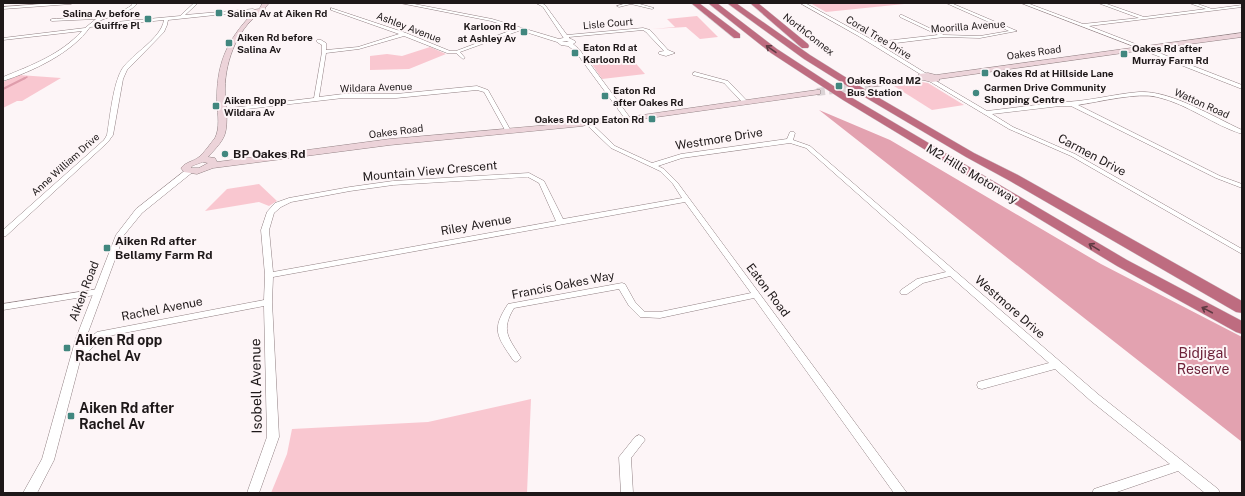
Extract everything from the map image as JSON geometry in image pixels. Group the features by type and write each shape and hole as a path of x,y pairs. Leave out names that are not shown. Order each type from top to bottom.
{"highway":[{"path":"695,3 742,39 703,3"},
{"name":"M2 Hills Motorway","path":"712,3 754,37 812,77 1122,264 1242,328"},
{"name":"M2 Hills Motorway","path":"731,3 800,53 871,97 970,155 1014,178 1242,308"},
{"path":"740,3 793,43 852,80"},
{"name":"NorthConnex","path":"754,3 812,52 852,80"},
{"path":"754,47 812,85 1039,219 1076,237"},
{"name":"M2 Hills Motorway","path":"852,80 1124,234 1242,308"}],"main road":[{"path":"202,159 221,134 222,70 226,56 233,42 257,10 266,3"},
{"path":"1147,49 1242,35"},
{"name":"Oakes Road","path":"871,85 1136,48 1147,49"},
{"name":"Oakes Road","path":"190,171 199,171 211,166 390,142 592,124 817,92"},
{"path":"190,171 187,170 187,166 202,159 212,160 213,164 211,166"}],"street":[{"path":"3,8 71,3"},
{"path":"52,20 102,17 129,9 134,3"},
{"path":"182,16 196,3"},
{"path":"402,3 492,20 558,41 562,44 567,40"},
{"path":"538,3 544,6 567,40 577,50 624,120"},
{"path":"619,6 631,3 652,8"},
{"name":"Coral Tree Drive","path":"802,3 928,77"},
{"name":"Moorilla Avenue","path":"874,44 944,36 980,37 1015,31 948,3"},
{"path":"1023,3 1136,48"},
{"path":"1100,3 1144,18"},
{"path":"1191,3 1212,10"},
{"path":"1082,26 1242,6"},
{"name":"Ashley Avenue","path":"332,9 404,34 449,52 457,52"},
{"path":"3,39 182,16 257,10"},
{"path":"902,16 944,36"},
{"path":"3,79 61,52 72,44 88,27 102,17"},
{"name":"Anne William Drive","path":"3,234 106,141 110,135 120,79 125,69 162,31 166,18"},
{"path":"463,58 457,52 519,29"},
{"name":"Lisle Court","path":"567,40 643,29 648,31 667,51"},
{"path":"324,52 359,48 404,34"},
{"path":"316,100 324,52 324,44 319,41"},
{"path":"1147,49 1242,87"},
{"path":"695,74 726,82 746,103"},
{"name":"Carmen Drive","path":"928,77 1011,128 1073,156 1242,252"},
{"name":"Wildara Avenue","path":"222,110 343,96 396,96 483,89 486,91 508,131"},
{"name":"Watton Road","path":"986,113 1060,104 1072,104 1140,94 1157,96 1178,102 1242,132"},
{"path":"1072,104 1218,177 1240,184"},
{"name":"Eaton Road","path":"592,124 599,136 613,147 653,165 662,170 670,178 687,199 901,493"},
{"name":"Westmore Drive","path":"653,165 681,156 791,137 808,147 1095,398 1214,493"},
{"name":"Aiken Road","path":"30,493 48,460 80,338 120,235 140,211 190,171"},
{"name":"Mountain View Crescent","path":"269,275 265,230 271,212 278,205 301,197 393,182 529,176 542,182 560,222"},
{"name":"Riley Avenue","path":"269,275 687,199"},
{"path":"904,292 920,281 953,273"},
{"name":"Isobell Avenue","path":"252,493 273,437 268,302 269,275"},
{"name":"Francis Oakes Way","path":"516,358 501,334 503,317 511,306 622,286 632,304 643,315 660,315 757,295"},
{"path":"3,307 98,292"},
{"name":"Rachel Avenue","path":"73,363 88,345 100,334 268,302"},
{"path":"982,385 1057,365"},
{"path":"627,493 625,457 639,440"},
{"path":"1098,493 1180,466"}],"shaded area":[{"path":"810,3 914,3 826,12"},
{"path":"697,16 718,37 700,39 686,27 652,29 675,27 667,19"},
{"path":"430,47 446,54 409,69 370,70 370,56 387,54 402,56"},
{"path":"632,59 645,74 602,79 591,63"},
{"path":"19,75 61,78 22,101 17,101 3,108 3,82"},
{"path":"922,82 928,83 964,105 932,110 894,86"},
{"path":"259,184 277,201 269,206 259,202 205,211 227,189"},
{"path":"531,399 527,493 271,493 287,454 292,429 428,422"}],"green space":[{"name":"Bidjigal Reserve","path":"819,110 890,140 1101,264 1242,337 1242,442"}],"waterway":[{"path":"3,89 27,77"}],"tunnel":[{"path":"817,92 871,85"}],"place":[{"name":"Salina Av at Aiken Rd","path":"219,13"},
{"name":"Salina Av before Guiffre Pl","path":"148,19"},
{"name":"Karloon Rd at Ashley Av","path":"524,32"},
{"name":"Aiken Rd before Salina Av","path":"229,43"},
{"name":"Eaton Rd at Karloon Rd","path":"575,53"},
{"name":"Oakes Rd after Murray Farm Rd","path":"1124,54"},
{"name":"Oakes Rd at Hillside Lane","path":"985,73"},
{"name":"Oakes Road M2 Bus Station","path":"839,86"},
{"name":"Carmen Drive Community Shopping Centre","path":"976,93"},
{"name":"Eaton Rd after Oakes Rd","path":"605,96"},
{"name":"Aiken Rd opp Wildara Av","path":"216,106"},
{"name":"Oakes Rd opp Eaton Rd","path":"652,119"},
{"name":"BP Oakes Rd","path":"225,154"},
{"name":"Aiken Rd after Bellamy Farm Rd","path":"107,248"},
{"name":"Aiken Rd opp Rachel Av","path":"67,348"},
{"name":"Aiken Rd after Rachel Av","path":"71,416"}]}
